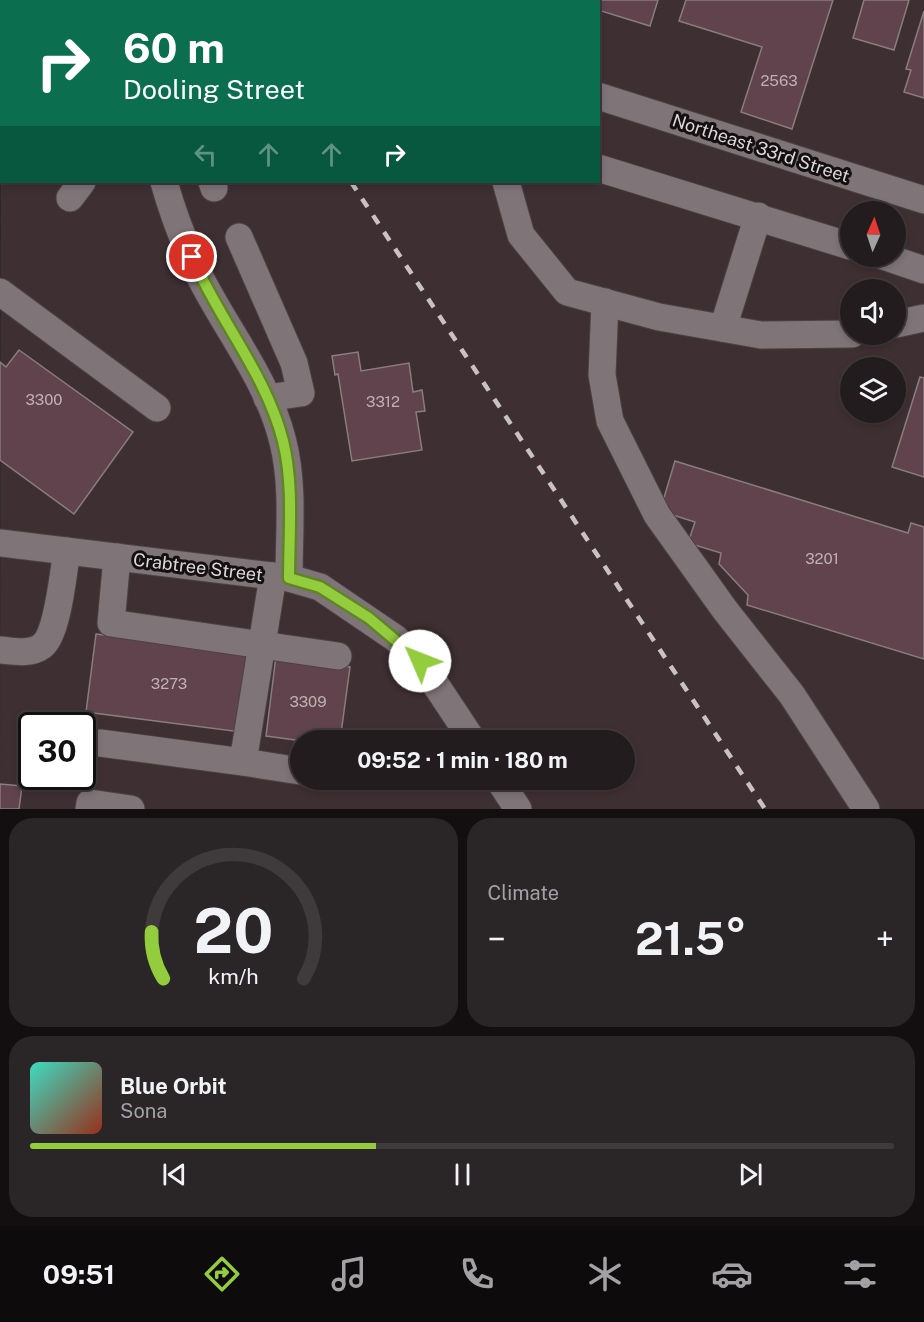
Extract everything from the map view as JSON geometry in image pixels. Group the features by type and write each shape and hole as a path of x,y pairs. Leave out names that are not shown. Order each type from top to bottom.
{"street":[{"name":"Northeast 33rd Street","path":"600,97 924,200"},
{"path":"600,169 840,243"},
{"path":"164,183 175,219 200,276 253,368 267,398 283,441 288,472 281,577 262,645 243,762"},
{"path":"506,183 521,235 567,292 659,317 760,335 840,334"},
{"path":"723,328 758,216"},
{"path":"239,237 294,363 301,393 267,398"},
{"path":"906,264 924,270"},
{"path":"0,292 157,408"},
{"path":"604,302 602,375 610,421 657,515 725,610 792,695 866,809"},
{"path":"906,322 924,318"},
{"name":"Crabtree Street","path":"0,543 281,577 320,587 395,638 420,661 466,730"},
{"path":"0,650 26,652 42,646 52,633 67,551"},
{"path":"117,557 111,623 338,656"},
{"path":"100,743 290,769"},
{"path":"506,790 518,809"},
{"path":"89,809 90,803 131,809"}],"shaded area":[{"path":"600,0 924,0 924,809 0,809 1,183 600,183"}],"building":[{"path":"600,0 658,0 650,26 600,11"},
{"path":"686,0 833,0 792,129 741,112 762,47 679,21"},
{"path":"864,0 909,0 894,50 853,38"},
{"path":"924,11 924,98 904,92 911,70 906,69"},
{"path":"19,350 133,432 74,514 0,460 0,362 6,367"},
{"path":"358,352 361,371 409,363 413,392 422,390 425,411 416,412 422,450 352,461 338,374 335,375 332,356"},
{"path":"920,377 924,378 924,477 892,467"},
{"path":"675,461 908,533 911,523 924,527 924,659 747,605 748,595 719,564 721,553 688,543 695,522 660,511"},
{"path":"96,634 252,654 241,732 86,712"},
{"path":"276,656 350,667 341,730 290,730 290,739 266,736"},
{"path":"0,784 18,786 18,790 21,790 19,809 0,809"}],"railway":[{"path":"352,183 765,809"}],"route":[{"path":"192,257 200,276 253,368 271,405 283,441 288,472 289,578 320,587 369,618 420,661"}]}
